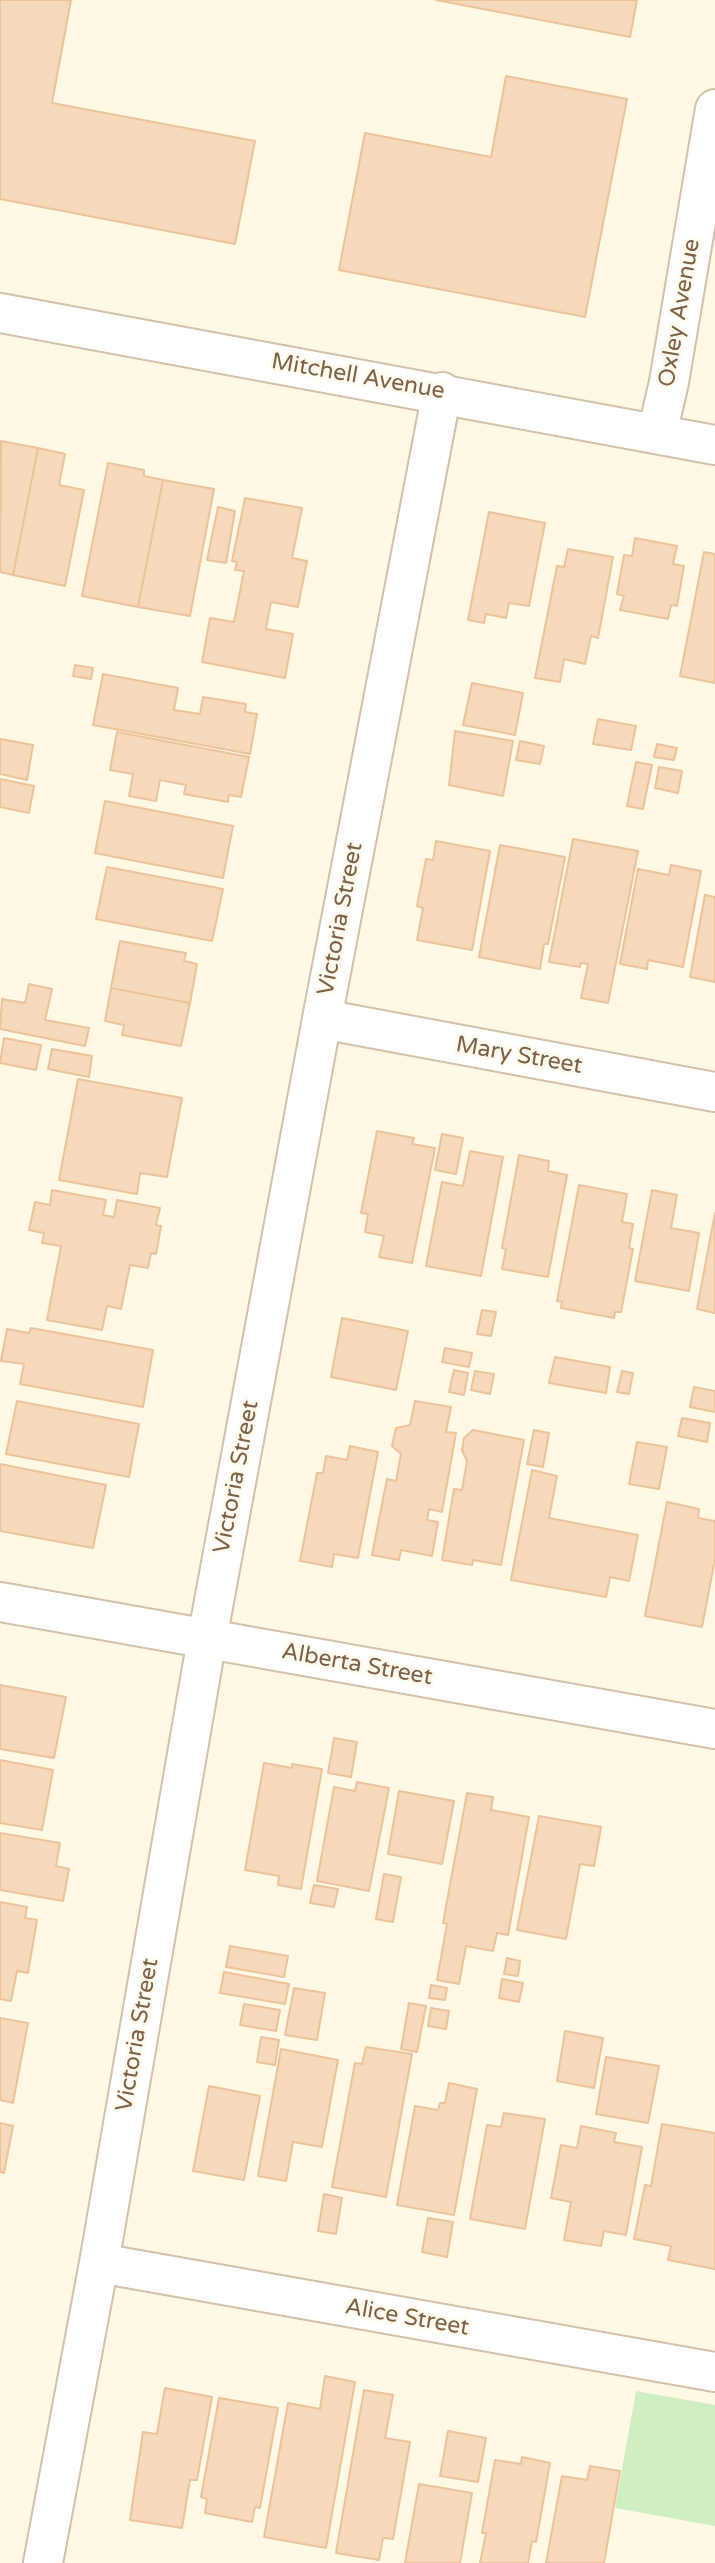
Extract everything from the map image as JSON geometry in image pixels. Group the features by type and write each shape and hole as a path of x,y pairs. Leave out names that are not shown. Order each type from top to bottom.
{"street":[{"name":"Oxley Avenue","path":"657,434 669,382 715,109"},
{"name":"Mitchell Avenue","path":"0,313 715,445"},
{"name":"Victoria Street","path":"43,2563 99,2263 207,1639 442,393"},
{"name":"Mary Street","path":"322,1020 715,1092"},
{"name":"Alberta Street","path":"0,1602 715,1729"},
{"name":"Alice Street","path":"99,2263 715,2372"}],"green space":[{"path":"636,2391 715,2405 715,2526 615,2508"}],"building":[{"path":"0,0 71,0 52,103 255,141 235,244 0,199"},
{"path":"436,0 637,0 630,37"},
{"path":"506,76 627,99 585,317 339,270 365,133 491,157"},
{"path":"1,441 38,448 13,575 0,572"},
{"path":"38,448 65,454 59,485 84,490 65,586 13,575"},
{"path":"108,463 144,470 144,476 163,480 138,607 82,596"},
{"path":"163,480 214,489 190,616 138,607"},
{"path":"245,498 302,508 292,558 307,561 298,607 271,602 266,629 293,634 285,678 202,662 210,618 234,622 244,571 235,570 237,562 232,561"},
{"path":"218,507 235,511 226,563 207,560"},
{"path":"489,512 545,523 529,606 509,603 506,618 486,614 484,623 468,620"},
{"path":"635,538 677,546 673,564 684,566 677,606 671,605 668,619 620,610 624,596 617,594 624,555 632,556"},
{"path":"568,549 613,557 598,638 591,636 585,664 564,659 560,682 535,678 557,566 564,567"},
{"path":"704,552 715,554 715,683 680,676"},
{"path":"75,665 93,668 91,679 73,676"},
{"path":"103,674 178,688 174,710 200,714 203,697 246,704 245,712 257,714 250,754 93,725"},
{"path":"472,683 523,693 515,735 463,725"},
{"path":"598,719 636,726 631,750 593,744"},
{"path":"455,731 513,741 503,796 449,785"},
{"path":"117,732 249,757 241,797 229,795 228,802 184,794 186,785 160,780 156,801 129,796 133,774 110,770"},
{"path":"0,739 33,745 27,780 0,774"},
{"path":"520,741 544,746 540,764 516,760"},
{"path":"657,744 677,748 674,760 654,757"},
{"path":"636,762 652,765 643,809 627,806"},
{"path":"659,767 682,771 678,793 655,788"},
{"path":"0,779 34,786 29,813 0,807"},
{"path":"105,801 233,826 223,878 95,853"},
{"path":"573,839 638,851 608,1003 581,998 588,964 581,963 580,967 549,962"},
{"path":"436,841 490,851 472,950 417,940 423,908 417,906 426,859 433,860"},
{"path":"500,845 565,857 548,944 544,944 540,969 479,957"},
{"path":"671,865 701,871 683,967 648,960 647,969 620,964 638,869 669,875"},
{"path":"107,867 223,889 212,941 96,919"},
{"path":"705,895 715,897 715,982 690,977"},
{"path":"120,941 186,953 184,961 197,964 190,1003 111,988"},
{"path":"29,984 52,989 45,1020 89,1028 85,1046 0,1029 2,999 25,1003"},
{"path":"111,988 190,1003 181,1046 122,1035 124,1025 105,1021"},
{"path":"4,1038 41,1045 36,1070 0,1063"},
{"path":"52,1049 92,1056 89,1077 48,1069"},
{"path":"78,1079 182,1098 167,1177 140,1173 137,1194 59,1180"},
{"path":"377,1131 414,1138 412,1144 435,1148 412,1263 379,1257 384,1236 365,1232 368,1214 361,1213"},
{"path":"442,1134 463,1138 456,1174 435,1170"},
{"path":"470,1151 503,1157 481,1276 426,1266 442,1182 463,1186"},
{"path":"519,1155 549,1161 548,1171 567,1175 548,1277 502,1269 506,1249 502,1248"},
{"path":"579,1185 627,1194 622,1222 633,1224 629,1248 633,1249 621,1312 615,1312 614,1318 561,1308 562,1302 557,1301"},
{"path":"52,1190 106,1200 103,1215 114,1217 117,1200 160,1208 156,1225 161,1226 156,1254 151,1253 148,1268 130,1265 121,1309 107,1306 102,1330 47,1320 61,1246 42,1243 44,1233 29,1230 35,1202 50,1205"},
{"path":"652,1190 677,1195 671,1228 699,1233 689,1291 635,1281"},
{"path":"715,1213 715,1313 697,1309"},
{"path":"482,1310 496,1312 491,1336 477,1334"},
{"path":"342,1318 408,1331 396,1390 331,1377"},
{"path":"31,1328 153,1350 143,1407 20,1384 24,1364 1,1361 7,1329 29,1333"},
{"path":"445,1348 472,1353 469,1367 442,1362"},
{"path":"555,1357 610,1367 606,1393 549,1383"},
{"path":"454,1370 468,1373 464,1395 449,1392"},
{"path":"475,1371 494,1374 490,1394 471,1390"},
{"path":"622,1371 633,1373 629,1394 617,1392"},
{"path":"694,1387 715,1391 715,1412 690,1407"},
{"path":"17,1401 139,1424 129,1477 6,1454"},
{"path":"415,1401 451,1407 446,1432 456,1433 442,1512 429,1509 427,1520 438,1522 432,1556 401,1550 399,1560 372,1555 387,1479 396,1481 401,1454 392,1446 396,1428 410,1425"},
{"path":"682,1418 710,1423 707,1442 678,1436"},
{"path":"473,1430 524,1440 501,1565 473,1560 472,1565 442,1560 454,1489 462,1490 467,1461 462,1450 464,1438"},
{"path":"534,1430 549,1433 543,1467 527,1464"},
{"path":"637,1442 667,1447 659,1489 629,1484"},
{"path":"350,1446 378,1452 358,1558 334,1554 332,1567 300,1561 317,1473 323,1473 326,1456 347,1460"},
{"path":"0,1464 106,1485 93,1548 0,1531"},
{"path":"532,1470 557,1476 549,1518 638,1535 629,1581 610,1577 606,1597 511,1580"},
{"path":"667,1502 699,1509 698,1518 715,1521 715,1559 702,1627 645,1616"},
{"path":"0,1685 66,1697 54,1758 0,1749"},
{"path":"334,1738 357,1742 351,1777 328,1773"},
{"path":"0,1760 53,1770 42,1830 0,1823"},
{"path":"264,1763 322,1769 301,1889 278,1885 279,1876 245,1870"},
{"path":"357,1782 389,1788 369,1891 317,1881 334,1787 355,1791"},
{"path":"399,1791 454,1801 442,1864 388,1854"},
{"path":"467,1793 493,1797 491,1810 529,1817 508,1935 497,1933 493,1951 466,1946 459,1984 437,1980 447,1924 443,1923"},
{"path":"539,1816 601,1827 594,1866 580,1864 566,1939 517,1930"},
{"path":"0,1833 60,1843 56,1866 69,1869 63,1901 0,1890"},
{"path":"384,1874 401,1877 393,1922 376,1919"},
{"path":"314,1885 338,1889 334,1907 310,1903"},
{"path":"0,1902 27,1907 25,1918 37,1920 28,1973 17,1971 11,2001 0,1999"},
{"path":"230,1946 288,1956 284,1977 226,1967"},
{"path":"507,1958 520,1961 518,1976 504,1974"},
{"path":"224,1972 289,1984 285,2004 220,1993"},
{"path":"502,1979 523,1983 519,2002 499,1998"},
{"path":"431,1985 447,1988 445,2000 429,1998"},
{"path":"294,1988 325,1993 317,2040 285,2035"},
{"path":"409,2003 426,2006 417,2052 401,2049"},
{"path":"244,2004 280,2010 276,2031 240,2025"},
{"path":"431,2008 449,2011 446,2029 428,2026"},
{"path":"0,2018 28,2023 13,2103 0,2100"},
{"path":"565,2031 603,2038 594,2088 557,2081"},
{"path":"261,2037 279,2040 275,2065 257,2062"},
{"path":"366,2047 412,2054 386,2197 332,2187 355,2063 362,2064"},
{"path":"281,2049 338,2060 322,2147 293,2142 286,2181 258,2176"},
{"path":"606,2057 659,2066 648,2123 596,2114"},
{"path":"449,2083 477,2089 454,2215 397,2205 415,2106 438,2110 440,2103 445,2103"},
{"path":"209,2086 260,2096 244,2180 193,2171"},
{"path":"504,2113 545,2119 525,2229 470,2219 487,2125 501,2127"},
{"path":"0,2123 13,2126 4,2173 0,2172"},
{"path":"662,2124 715,2133 715,2269 668,2260 671,2246 634,2239 645,2185 651,2186"},
{"path":"581,2126 616,2133 614,2142 642,2147 626,2235 604,2231 601,2246 564,2240 571,2202 551,2198 561,2145 577,2148"},
{"path":"324,2194 342,2198 336,2234 318,2231"},
{"path":"428,2218 453,2222 447,2257 422,2252"},
{"path":"325,2376 355,2382 326,2548 264,2537 288,2403 320,2409"},
{"path":"165,2388 212,2397 197,2480 190,2480 182,2528 130,2520 143,2432 157,2434"},
{"path":"364,2390 393,2395 385,2438 410,2442 393,2539 383,2538 379,2560 336,2553"},
{"path":"219,2398 278,2408 260,2508 255,2507 252,2522 205,2513 207,2499 201,2497"},
{"path":"448,2431 486,2438 478,2482 440,2476"},
{"path":"522,2457 550,2463 536,2542 532,2541 528,2563 480,2563 486,2533 482,2533 495,2460 521,2464"},
{"path":"590,2466 620,2471 604,2563 546,2563 562,2476 587,2480"},
{"path":"419,2484 472,2493 460,2563 405,2563"}]}
